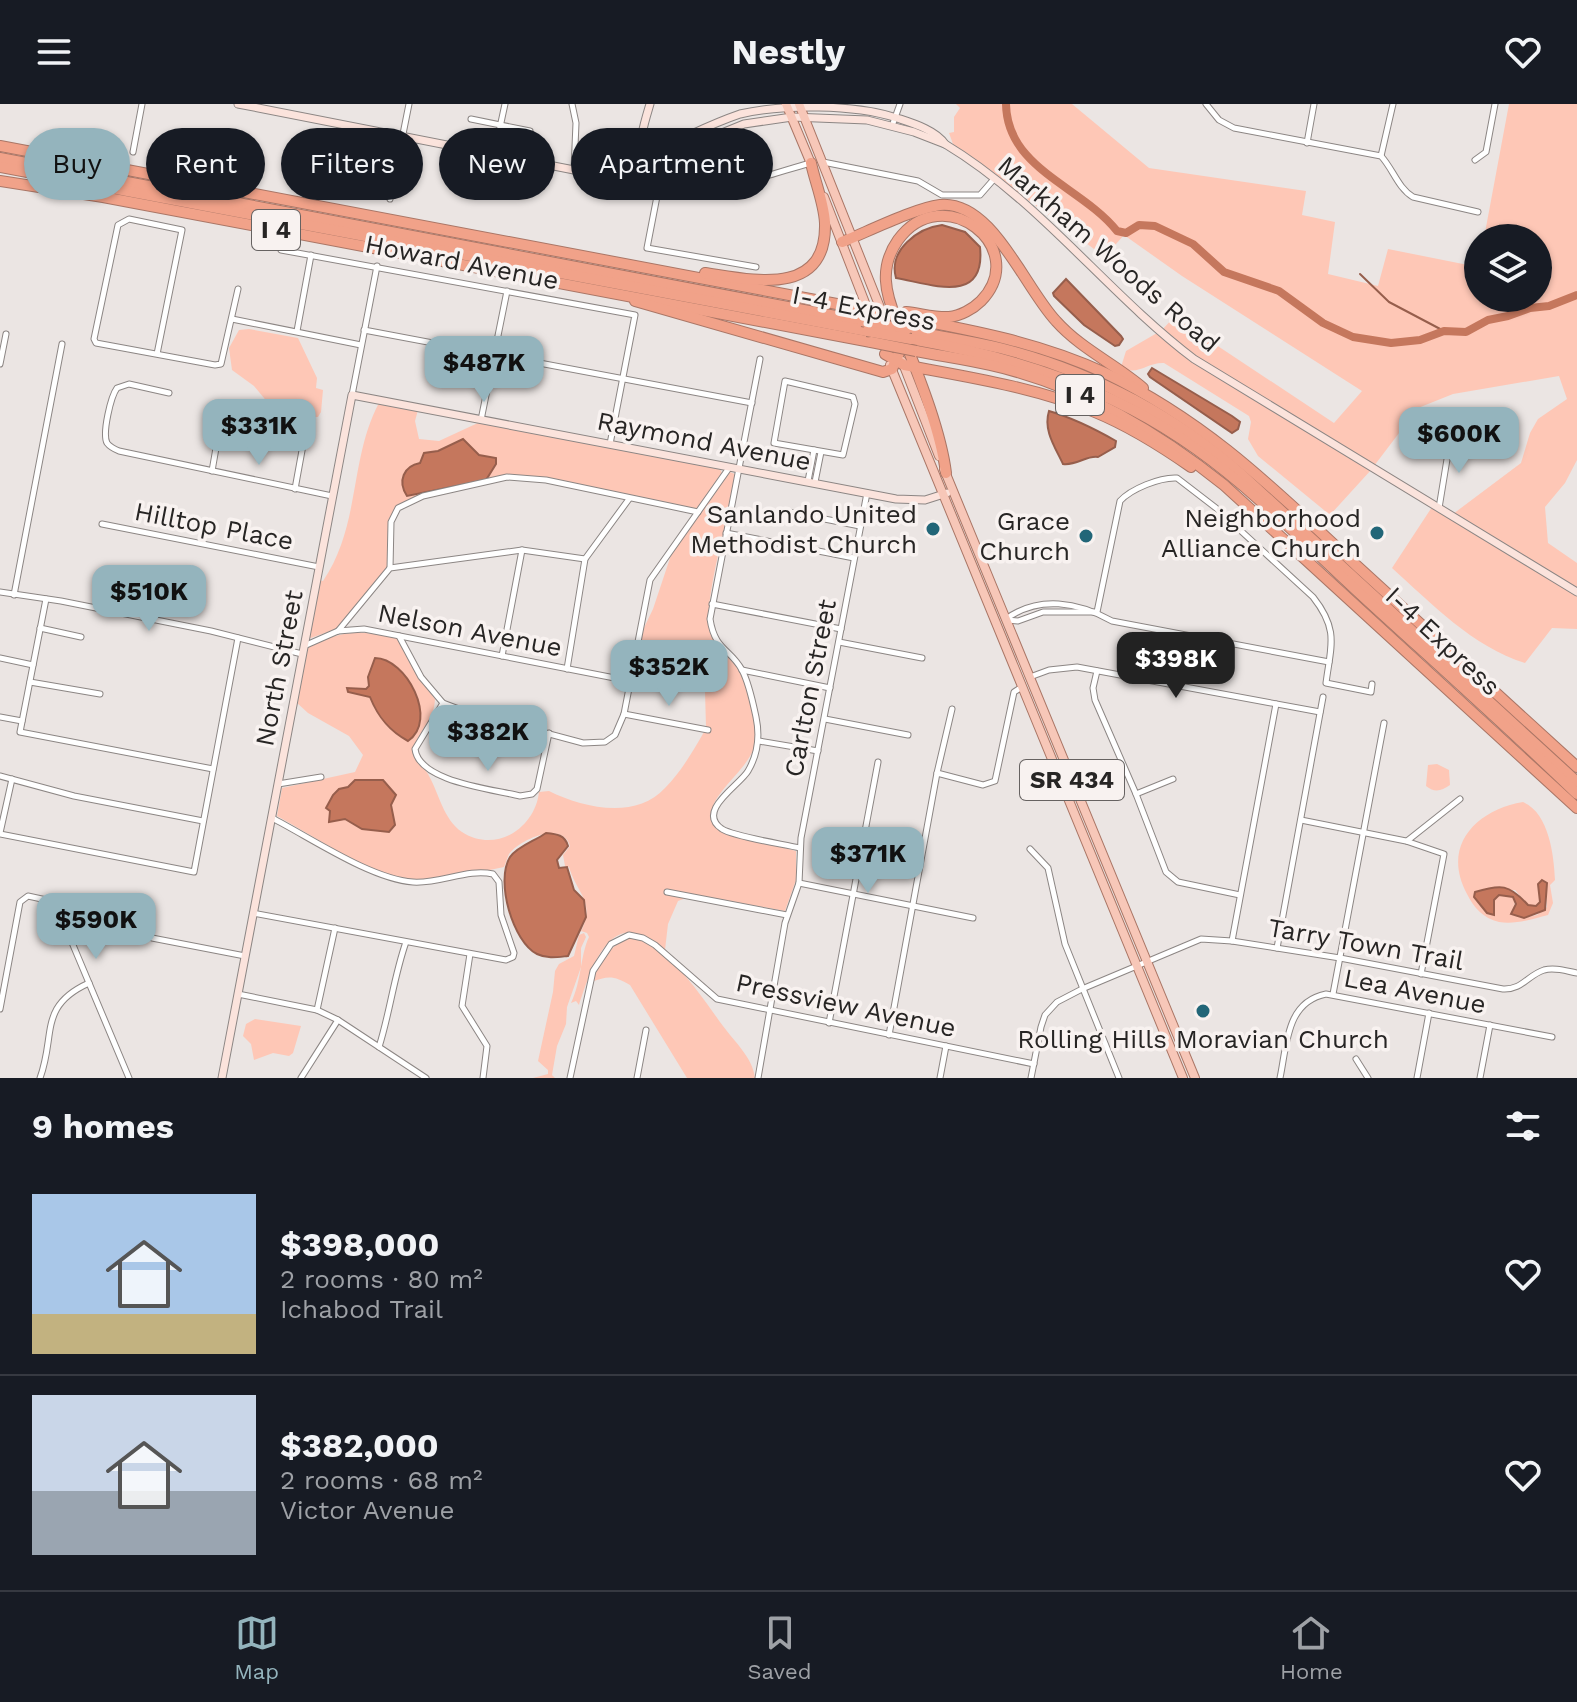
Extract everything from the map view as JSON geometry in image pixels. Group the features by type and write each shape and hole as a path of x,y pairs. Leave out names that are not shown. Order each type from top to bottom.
{"highway":[{"name":"I 4","path":"0,146 672,274 901,314 1044,349 1104,373 1157,400 1218,441 1577,767"},
{"name":"I-4 Express","path":"0,158 867,331"},
{"path":"672,274 695,272 774,282 803,272 819,252 825,226 811,163"},
{"name":"I-4 Express","path":"0,167 867,331 908,334 1013,351 1068,369 1129,397 1197,438 1241,474 1577,782"},
{"name":"I 4","path":"0,181 118,200 627,296 867,331 916,351 1005,369 1091,400 1150,431 1224,485 1577,808"},
{"path":"848,240 939,205 961,207 973,213 989,227 1032,292 1057,323 1077,342 1136,381 1157,400"},
{"path":"901,314 947,317 978,304 991,286 996,266 994,251 980,229 957,216 941,215 915,224 893,247 884,280 901,363 925,397 946,473"},
{"path":"627,296 638,304 883,372 901,363"},
{"name":"I-4 Express","path":"908,334 1062,377 1129,408 1196,449 1245,489 1577,794"},
{"path":"885,354 901,363 1040,393 1099,413 1224,485"},
{"path":"925,397 929,383 945,372"}],"main road":[{"path":"238,104 357,128"},
{"path":"643,128 650,104"},
{"name":"Markham Woods Road","path":"709,128 739,114 786,105 840,107 895,117 941,138 945,144"},
{"name":"SR 434","path":"786,105 901,363 1195,1078"},
{"name":"SR 434","path":"800,105 823,162 885,354"},
{"name":"Markham Woods Road","path":"734,128 792,117 867,120 945,144 994,179 1082,256 1158,330 1194,359 1577,592"},
{"name":"SR 434","path":"901,363 924,448 1136,967 1185,1078"},
{"name":"Raymond Avenue","path":"352,395 917,501 953,490"},
{"name":"North Street","path":"222,1078 352,395"},
{"path":"975,574 984,585 998,617 1006,619"},
{"path":"995,622 1004,629 1024,664"},
{"path":"1066,795 1074,803 1085,830 1094,830"}],"street":[{"path":"133,152 142,104"},
{"path":"404,128 409,104"},
{"path":"499,128 505,104"},
{"path":"572,104 576,128"},
{"path":"892,126 900,104"},
{"path":"1206,104 1219,120 1234,128 1381,156 1393,170 1404,192 1413,197 1478,212"},
{"path":"1307,143 1314,104"},
{"path":"1381,156 1393,104"},
{"path":"1475,160 1486,152 1495,104"},
{"path":"471,119 515,128"},
{"path":"823,162 918,181 942,195 980,195 994,179"},
{"path":"773,173 811,163"},
{"path":"656,200 647,248 756,267"},
{"path":"157,354 182,230 124,220 118,225 94,339 96,343 215,365 221,364 238,289"},
{"name":"Howard Avenue","path":"281,250 635,315 623,380"},
{"path":"297,331 311,255"},
{"name":"North Street","path":"352,395 377,266"},
{"path":"481,420 507,291"},
{"path":"232,319 361,345"},
{"path":"364,330 752,403"},
{"path":"0,364 6,334"},
{"path":"14,595 62,344"},
{"path":"760,359 712,604 712,632 718,644 742,670 756,717 759,741 750,769 716,805 715,820 724,830 800,848"},
{"path":"610,444 623,380"},
{"path":"785,381 854,399 843,455 817,451 774,443 785,381"},
{"path":"169,393 129,384 117,388 112,397 105,434 107,442 119,451 332,496"},
{"path":"212,471 223,408"},
{"path":"295,489 303,445 300,436"},
{"path":"1439,508 1450,441 1482,445"},
{"path":"812,482 817,451"},
{"path":"399,636 421,677 443,703 583,743 605,742 615,735 624,714 650,580 730,467"},
{"path":"390,568 388,552 394,514 398,508 423,496 507,477 546,480 698,513"},
{"path":"1097,612 1120,501 1127,494 1169,477 1177,478 1216,508 1313,597 1326,613 1333,643 1326,683 1371,692 1372,684"},
{"name":"Carlton Street","path":"758,1078 787,915 799,883 800,848 867,493"},
{"path":"567,669 585,559 629,499"},
{"path":"784,511 860,526"},
{"name":"Hilltop Place","path":"102,524 319,567"},
{"path":"726,533 854,558"},
{"path":"338,631 390,568 522,550 585,559"},
{"path":"502,656 522,550"},
{"path":"0,592 303,650"},
{"path":"46,599 20,732 213,769"},
{"path":"1006,619 1013,613 1048,603 1069,604 1097,612 1112,621 1329,662"},
{"path":"712,604 841,629"},
{"path":"40,628 81,637"},
{"name":"Nelson Avenue","path":"303,650 338,631 364,629 630,681"},
{"path":"12,779 0,834 194,872 238,638"},
{"path":"839,642 922,658"},
{"path":"0,658 33,665"},
{"path":"1029,677 1062,667 1097,671 1320,712"},
{"path":"742,670 830,688"},
{"path":"1097,671 1093,688 1095,700 1166,872 1172,880 1240,895"},
{"path":"30,682 100,694"},
{"path":"937,773 983,785 991,784 998,776 1014,692 1022,687"},
{"path":"1277,948 1323,697"},
{"path":"443,703 415,749 422,765 442,777 520,796 532,794 537,789 549,733"},
{"path":"1232,941 1276,704"},
{"path":"889,1035 937,773 952,709"},
{"path":"624,714 708,730"},
{"path":"0,717 22,721"},
{"path":"825,719 908,735"},
{"path":"1333,994 1384,723"},
{"path":"759,741 818,751"},
{"path":"829,1023 878,762"},
{"path":"0,776 74,796 203,821"},
{"path":"277,784 321,777"},
{"path":"1136,794 1173,779"},
{"path":"1406,841 1460,799"},
{"path":"253,913 470,954 506,960 513,957 499,904 499,882 493,874 483,873 431,883 384,877 271,818"},
{"path":"1301,820 1406,841 1444,854 1421,974"},
{"path":"1030,849 1048,868 1065,944 1119,1078"},
{"path":"799,883 973,918"},
{"path":"667,892 787,915"},
{"path":"0,1009 20,902 24,897 54,903 129,1078"},
{"path":"317,1010 335,928"},
{"name":"Pressview Avenue","path":"570,1078 593,971 611,944 624,936 643,938 655,945 717,999 1034,1064"},
{"path":"152,938 245,956"},
{"name":"Tarry Town Trail","path":"1031,1078 1045,1015 1057,1002 1201,939 1340,958 1511,989 1549,969 1577,973"},
{"path":"379,1047 395,975 406,942"},
{"path":"470,954 462,1006 487,1046 483,1078"},
{"path":"41,1078 55,1010 70,991 89,982"},
{"path":"238,994 317,1010 338,1020 426,1078"},
{"name":"Lea Avenue","path":"1280,1078 1290,1027 1300,1006 1312,998 1333,994 1552,1037"},
{"path":"1417,1078 1429,1013"},
{"path":"301,1078 338,1020"},
{"path":"1480,1078 1490,1025"},
{"path":"637,1078 646,1030"},
{"path":"940,1078 946,1046"},
{"path":"1356,1059 1368,1078"}],"shaded area":[{"path":"956,104 1072,104 1149,168 1306,191 1302,215 1335,222 1328,274 1378,286 1388,249 1464,264 1464,312 1552,312 1552,224 1487,224 1509,104 1577,104 1577,460 1565,483 1545,507 1548,543 1577,563 1577,588 1453,514 1521,463 1530,433 1538,419 1567,399 1559,376 1453,394 1418,408 1374,466 1196,358 1162,330 1174,317 1334,423 1362,391 1182,276 1124,235 1108,253 1094,249 953,144 949,133 954,132 954,117 960,108"},
{"path":"942,225 965,232 980,247 980,266 974,278 953,287 896,278 896,258 907,242 924,231"},
{"path":"1066,279 1121,336 1123,339 1119,345 1115,346 1084,325 1054,296 1053,293"},
{"path":"239,330 298,338 317,378 316,388 323,390 318,417 306,417 269,404 254,386 232,370 229,348"},
{"path":"1157,333 1193,361 1371,470 1330,515 1258,456 1248,439 1249,416 1164,363 1137,370 1121,367 1126,351"},
{"path":"1152,368 1232,416 1240,422 1238,429 1232,433 1150,377 1148,374"},
{"path":"379,403 418,410 415,421 419,439 439,441 480,422 720,469 722,473 697,510 546,478 507,475 486,480 496,464 479,455 463,440 438,451 424,453 421,463 413,465 478,481 422,494 396,506 388,523 387,567 339,628 308,639 319,580 323,581 344,537 363,447"},
{"path":"1049,411 1075,420 1116,441 1115,447 1098,457 1063,464 1049,432"},
{"path":"463,439 479,455 496,458 496,464 486,480 407,496 402,480 406,471 420,463 424,453 438,451"},
{"path":"730,472 735,474 736,482 713,581 710,632 743,678 751,702 756,736 754,749 712,810 714,821 724,832 796,851 796,880 785,911 665,889 664,894 686,898 678,901 668,924 665,950 675,960 645,937 631,933 619,935 600,953 579,1005 576,1001 571,1003 589,937 581,931 587,913 584,898 569,867 565,866 563,855 570,846 566,838 551,833 531,838 514,848 504,867 423,881 378,871 277,816 282,788 355,772 363,755 349,736 308,713 296,702 307,647 351,633 397,638 419,678 435,699 413,755 428,774 450,820 462,832 488,840 512,834 530,817 539,792 549,791 577,802 609,808 639,804 653,798 676,775 704,732 710,733 711,729 706,727 705,691 698,674 641,654 641,634 672,552"},
{"path":"1432,507 1577,595 1577,629 1552,628 1525,663 1470,635 1438,609 1392,568"},
{"path":"375,658 398,668 415,692 420,719 417,731 408,741 385,723 370,697 348,692 347,688 366,689 369,686 368,677"},
{"path":"1437,764 1449,770 1450,785 1441,790 1426,786 1428,765"},
{"path":"355,780 383,780 396,795 391,805 395,825 389,832 362,829 345,819 329,822 330,811 326,808 333,795"},
{"path":"1523,802 1539,815 1551,847 1555,880 1550,885 1553,903 1548,915 1511,923 1493,920 1476,908 1460,877 1458,860 1468,833 1478,822 1506,806","holes":["1538,884 1546,891 1547,907 1537,915 1524,918 1515,908 1514,899 1508,895 1499,895 1494,901 1493,915 1489,913 1482,906 1479,892 1482,889 1515,890 1528,905 1536,906 1540,902"]},
{"path":"546,833 560,836 567,842 568,846 557,860 559,868 567,867 574,890 584,900 586,917 568,956 545,957 528,947 514,924 506,895 506,868 510,857"},
{"path":"1542,880 1547,883 1545,910 1524,918 1511,914 1516,904 1513,897 1499,895 1494,900 1494,915 1487,913 1474,897 1475,892 1498,887 1515,893 1528,905 1536,906 1540,902 1538,884"},
{"path":"584,933 581,967 557,1046 552,1075 555,1078 533,1078 548,1074 548,1070 538,1061 555,971 559,964 574,956 579,935"},
{"path":"629,937 657,950 682,972 742,1050 755,1078 687,1078 630,985 611,978 592,982 606,955"},
{"path":"255,1019 301,1026 293,1053 289,1056 273,1053 254,1060 251,1044 243,1036 246,1024"}],"waterway":[{"path":"1006,104 1010,126 1019,145 1032,161 1085,201 1117,231 1126,233 1139,225 1155,226 1193,244 1224,272 1279,291 1323,323 1353,337 1391,343 1420,340 1444,331 1466,332 1488,320 1549,306 1577,295"},
{"path":"1360,274 1389,302 1444,331"}],"place":[{"name":"Sanlando United Methodist Church","path":"933,529"},
{"name":"Neighborhood Alliance Church","path":"1377,533"},
{"name":"Grace Church","path":"1086,536"},
{"name":"Rolling Hills Moravian Church","path":"1203,1011"}]}
